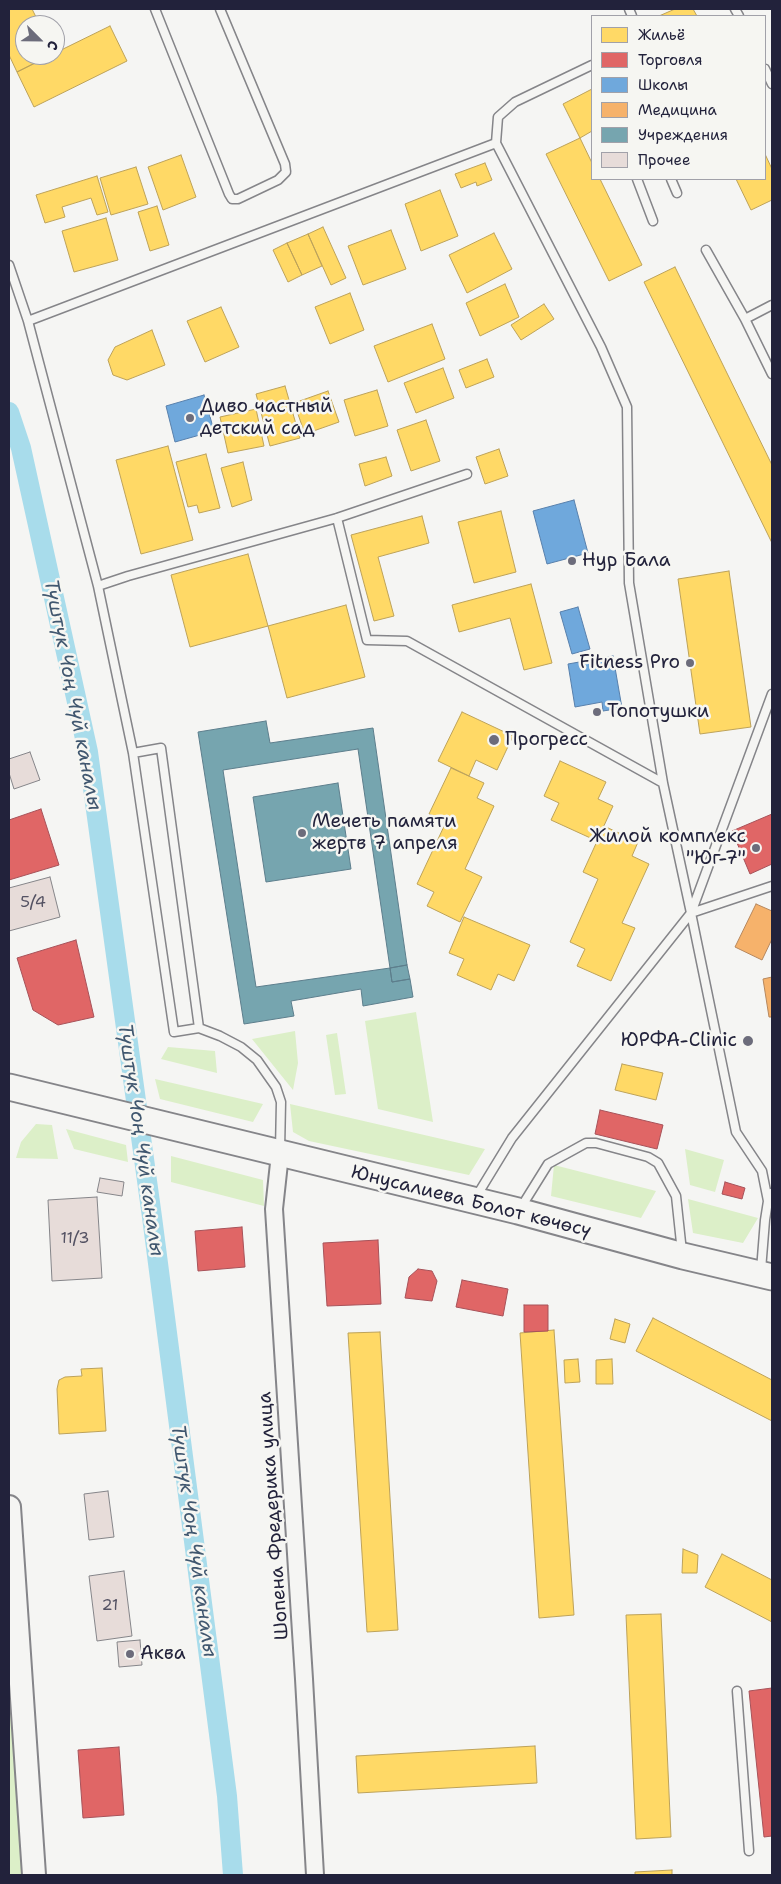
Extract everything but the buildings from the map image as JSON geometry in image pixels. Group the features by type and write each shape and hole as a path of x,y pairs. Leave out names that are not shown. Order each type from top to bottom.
{"main road":[{"name":"Юнусалиева Болот көчөсү","path":"9,1087 170,1125 767,1276"},
{"path":"9,1507 15,1661 34,1875"}],"street":[{"name":"Шопена Фредерика улица","path":"280,1154 274,1209 315,1875"}],"lane":[{"path":"156,9 229,194 232,199 238,199 278,180 286,172 285,164 220,9"},
{"path":"591,65 515,102 498,117 496,143 601,347 627,407 629,583 662,783 736,1132 762,1171 768,1201 767,1276"},
{"path":"766,70 772,84"},
{"path":"28,321 496,143"},
{"path":"637,180 653,221"},
{"path":"671,180 677,193"},
{"path":"706,250 745,319 772,374"},
{"path":"9,265 28,321 98,586 133,752 174,1032 199,1028 220,1036 257,1060 276,1087 281,1102 280,1154"},
{"path":"745,319 772,305"},
{"path":"98,586 337,518 467,474"},
{"path":"337,518 367,640 407,642 662,783"},
{"path":"474,1201 512,1138 691,913 772,694"},
{"path":"133,752 161,748 199,1028"},
{"path":"691,913 772,886"},
{"path":"518,1212 548,1164 586,1143 596,1143 648,1157 658,1163 676,1196 683,1256"},
{"path":"768,1201 772,1193"},
{"path":"737,1691 749,1851"}],"green space":[{"path":"416,1012 433,1122 378,1109 365,1021"},
{"path":"295,1031 298,1063 293,1090 252,1039"},
{"path":"337,1033 346,1094 335,1095 326,1035"},
{"path":"168,1047 215,1051 217,1073 161,1059"},
{"path":"155,1079 263,1104 253,1122 160,1099"},
{"path":"290,1104 485,1149 469,1175 309,1141 293,1132"},
{"path":"36,1124 52,1125 58,1159 16,1158 21,1142"},
{"path":"66,1129 126,1145 128,1162 74,1149"},
{"path":"685,1149 724,1160 715,1192 690,1185"},
{"path":"171,1156 263,1180 264,1206 171,1182"},
{"path":"554,1165 656,1191 641,1218 551,1196"},
{"path":"688,1199 758,1218 743,1243 693,1233"},
{"path":"9,1686 22,1875 9,1875"}],"waterway":[{"name":"Түштүк Чоң Чүй каналы","path":"9,412 21,448 88,752 152,1217 227,1796 233,1875"}],"place":[{"name":"Диво частный детский сад","path":"190,418"},
{"name":"Нур Бала","path":"572,561"},
{"name":"Fitness Pro","path":"690,663"},
{"name":"Топотушки","path":"597,712"},
{"name":"Прогресс","path":"494,740"},
{"name":"Мечеть памяти жертв 7 апреля","path":"302,833"},
{"name":"Жилой комплекс \"Юг-7\"","path":"756,848"},
{"name":"ЮРФА-Clinic","path":"748,1041"},
{"name":"Аква","path":"130,1654"}]}
